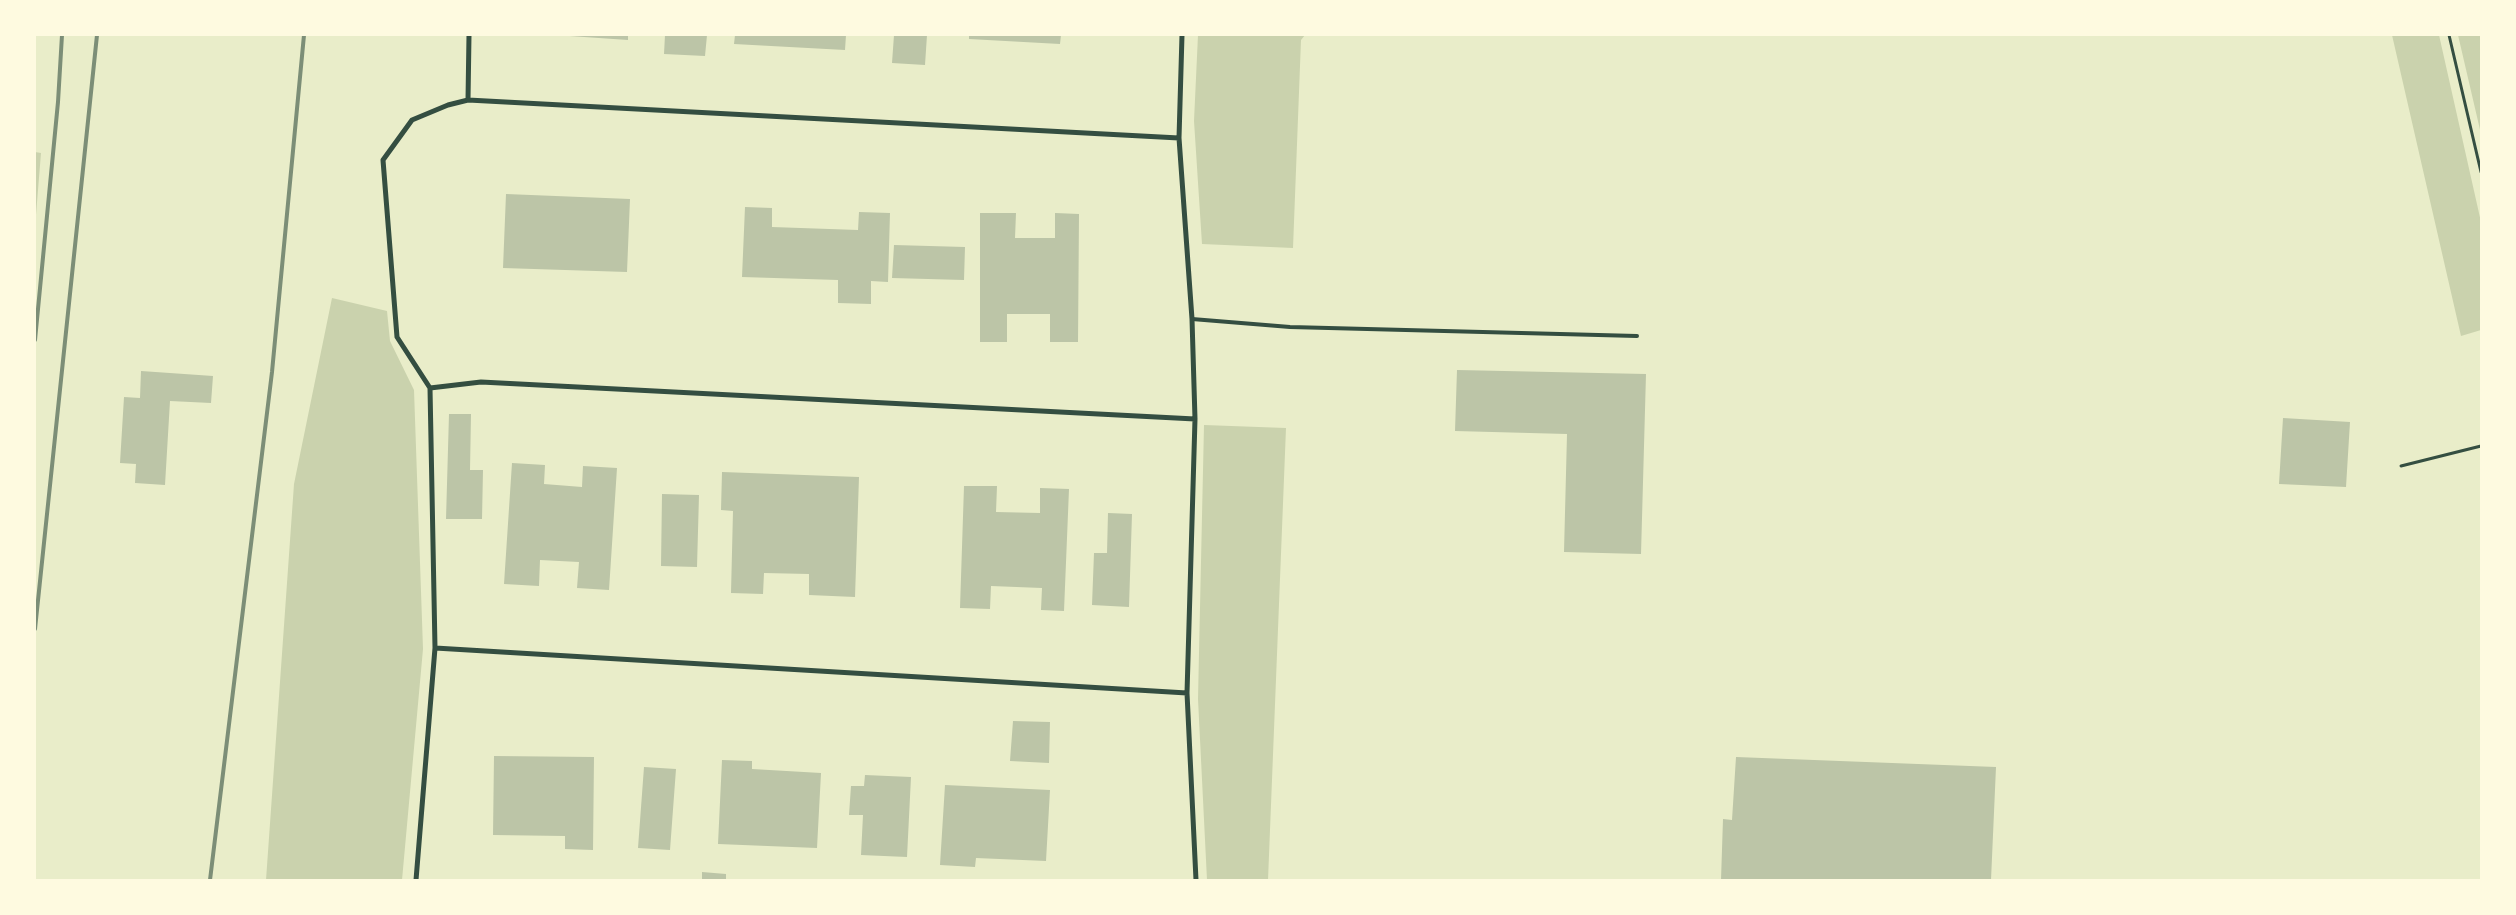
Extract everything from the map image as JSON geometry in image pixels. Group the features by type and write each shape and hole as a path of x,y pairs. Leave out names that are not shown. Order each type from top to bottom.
{"street":[{"path":"468,100 469,35"},
{"path":"1182,35 1178,138 1192,319 1195,419 1187,693 1196,880"},
{"path":"416,880 435,648 430,388 397,337 384,160 412,120 448,105 468,100 1178,138"},
{"path":"430,388 481,382 1195,419"},
{"path":"435,648 1187,693"}],"lane":[{"path":"1192,319 1290,327 1637,336"}],"path":[{"path":"2449,35 2481,172"},
{"path":"2401,466 2481,446"}],"green space":[{"path":"1198,35 1305,35 1301,40 1293,248 1202,244 1194,121"},
{"path":"2392,35 2439,35 2481,222 2481,330 2461,336"},
{"path":"2458,35 2481,35 2481,134"},
{"path":"35,152 41,153 35,227"},
{"path":"332,298 387,311 390,341 414,390 423,649 402,880 266,880 294,484"},
{"path":"1204,425 1286,428 1268,880 1207,880 1198,699"}],"building":[{"path":"555,35 628,35 628,40"},
{"path":"665,35 707,35 705,56 664,54"},
{"path":"735,35 846,35 845,50 734,44"},
{"path":"894,35 927,35 925,65 892,63"},
{"path":"969,35 1061,35 1060,44 969,39"},
{"path":"506,194 630,199 627,272 503,268"},
{"path":"745,207 772,208 772,227 858,230 859,212 890,213 888,282 871,281 871,304 838,303 838,280 742,277"},
{"path":"980,213 1016,213 1015,238 1055,238 1055,213 1079,214 1078,342 1050,342 1050,314 1007,314 1007,342 980,342"},
{"path":"894,245 965,247 964,280 892,278"},
{"path":"1457,370 1646,374 1641,554 1564,552 1567,434 1455,431"},
{"path":"141,371 213,376 211,403 170,401 165,485 135,483 136,464 120,463 124,397 140,398"},
{"path":"449,414 471,414 470,470 483,470 482,519 446,519"},
{"path":"2283,418 2350,422 2346,487 2279,484"},
{"path":"512,463 545,465 544,484 582,487 583,466 617,468 609,590 577,588 579,562 540,560 539,586 504,584"},
{"path":"722,472 859,477 855,597 809,595 809,574 764,573 763,594 731,593 733,511 721,510"},
{"path":"964,486 997,486 996,512 1040,513 1040,488 1069,489 1064,611 1041,610 1042,588 991,586 990,609 960,608"},
{"path":"662,494 699,495 697,567 661,566"},
{"path":"1108,513 1132,514 1129,607 1092,605 1094,553 1107,553"},
{"path":"1013,721 1050,722 1049,763 1010,761"},
{"path":"494,756 594,757 593,850 565,849 565,836 493,835"},
{"path":"1736,757 1996,767 1991,880 1721,880 1723,819 1732,820"},
{"path":"722,760 752,761 752,769 821,773 817,848 718,844"},
{"path":"644,767 676,769 670,850 638,848"},
{"path":"865,775 911,777 907,857 861,855 863,815 849,815 851,786 864,786"},
{"path":"945,785 1050,790 1046,861 976,858 975,867 940,865"},
{"path":"702,872 726,874 726,880 702,880"}],"railway":[{"path":"35,340 58,102 62,35"},
{"path":"35,629 97,35"},
{"path":"210,880 272,372 304,35"}]}
